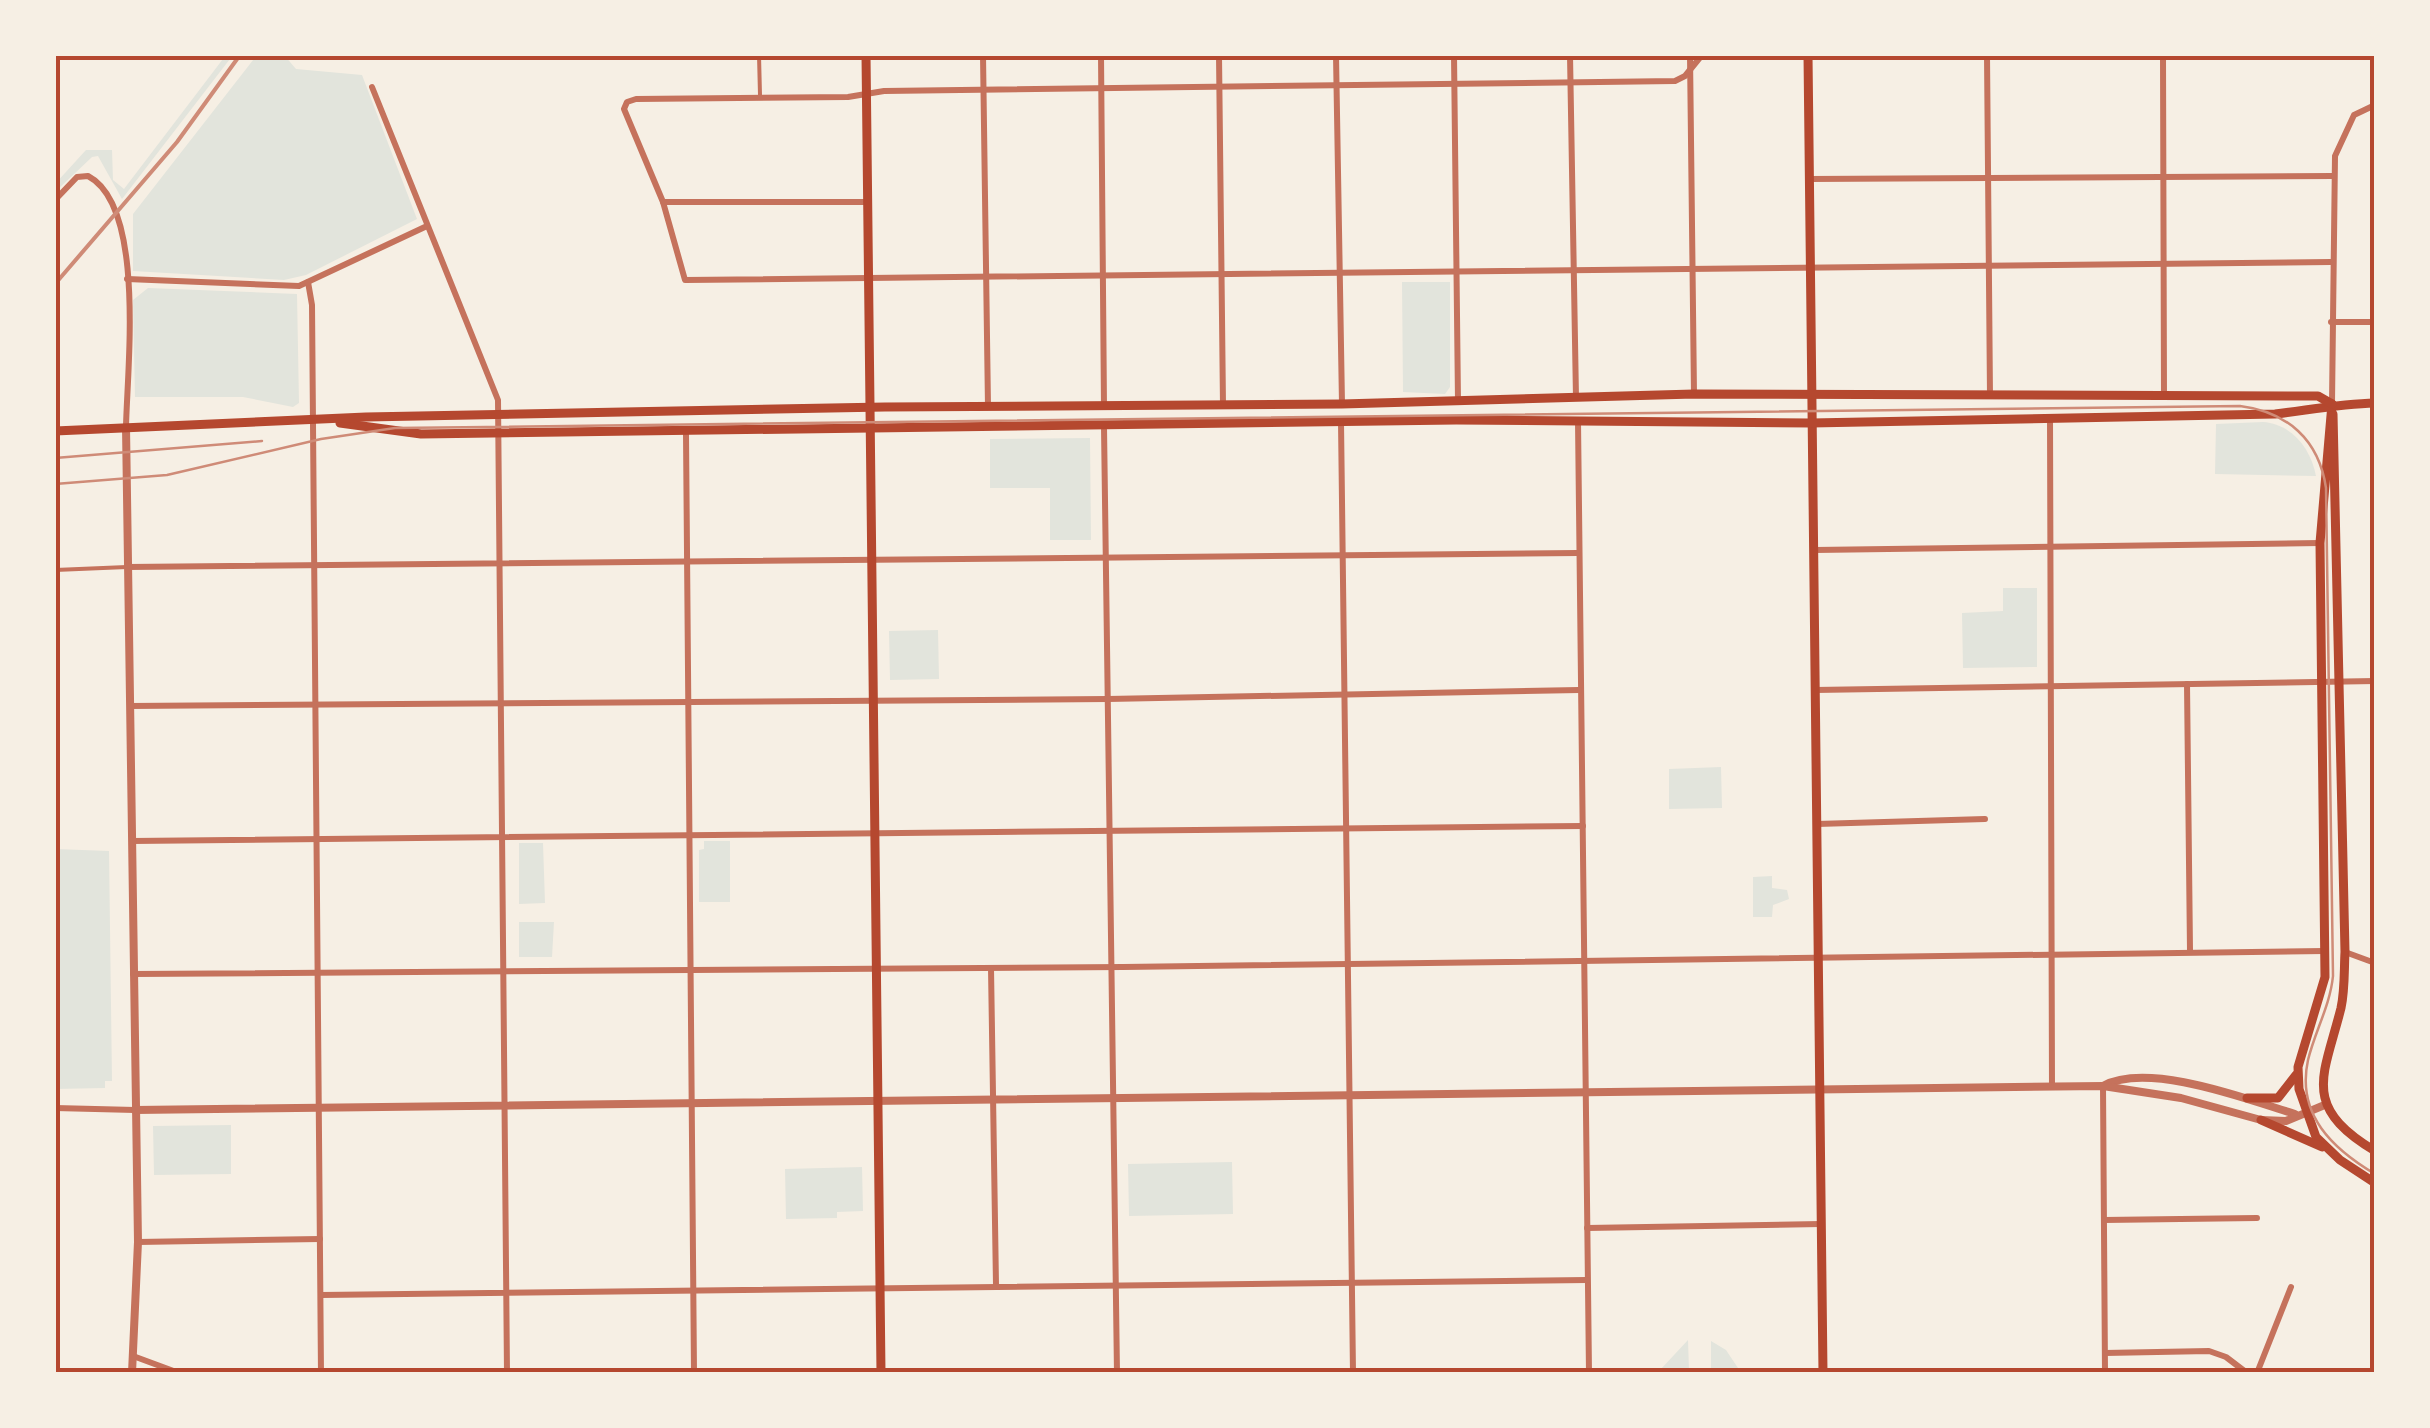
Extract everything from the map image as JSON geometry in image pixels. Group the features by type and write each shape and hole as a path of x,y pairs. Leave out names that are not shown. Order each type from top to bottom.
{"main road":[{"path":"866,55 881,1373"},
{"path":"1808,55 1823,1373"},
{"path":"55,430 498,414 1342,404 1694,394 2318,396 2332,404"},
{"path":"312,420 421,434 686,434 1342,422 1812,424 2310,412 2332,404 2375,403"},
{"path":"2247,1098 2270,1100 2285,1094 2324,990 2320,543 2332,404"},
{"path":"2332,404 2345,952 2341,1008 2323,1062 2327,1104 2352,1136 2375,1151"},
{"path":"2298,1067 2300,1114 2325,1148"},
{"path":"2261,1120 2325,1148 2375,1183"}],"street":[{"path":"983,55 988,407"},
{"path":"1100,55 1104,407"},
{"path":"1219,55 1224,405"},
{"path":"1336,55 1342,404"},
{"path":"1454,55 1458,402"},
{"path":"1570,55 1576,398"},
{"path":"1690,55 1694,394"},
{"path":"1702,55 1685,76 1675,81 983,89 636,99 625,104 663,202 685,280 2331,262"},
{"path":"1987,55 1990,396"},
{"path":"2163,55 2164,395"},
{"path":"372,88 495,387 498,414 507,1373"},
{"path":"2332,404 2332,176 2346,132 2359,110 2375,105"},
{"path":"55,200 82,175 98,182 117,213 128,279 127,567 138,1242 132,1373"},
{"path":"1808,180 2332,176"},
{"path":"663,202 868,202"},
{"path":"128,279 299,286 426,226"},
{"path":"308,282 312,305 320,971 320,1373"},
{"path":"2331,322 2375,322"},
{"path":"2050,416 2052,1087"},
{"path":"1578,421 1589,1373"},
{"path":"1342,422 1352,1373"},
{"path":"1104,427 1117,1373"},
{"path":"686,434 694,1373"},
{"path":"1815,550 2320,543"},
{"path":"127,567 1105,560 1578,552"},
{"path":"1815,690 2375,681"},
{"path":"2187,684 2190,950"},
{"path":"130,706 1108,699 1579,690"},
{"path":"1816,824 1986,819"},
{"path":"132,842 1583,826"},
{"path":"132,974 1112,967 2324,951"},
{"path":"2345,952 2375,962"},
{"path":"991,968 996,1286"},
{"path":"2103,1086 2116,1079 2184,1082 2300,1114"},
{"path":"2180,1098 2184,1082"},
{"path":"55,1108 1111,1100 2103,1086 2180,1098 2261,1120 2286,1120 2327,1104"},
{"path":"2103,1086 2105,1373"},
{"path":"2104,1220 2256,1218"},
{"path":"1587,1228 1821,1224"},
{"path":"138,1242 320,1239"},
{"path":"322,1295 1587,1280"},
{"path":"2256,1373 2291,1287"},
{"path":"2105,1352 2210,1351 2226,1357 2246,1373"},
{"path":"133,1356 179,1373"}],"lane":[{"path":"759,55 760,98"},
{"path":"55,570 127,567"}],"shaded area":[{"path":"226,55 233,55 122,199 98,156 92,157 55,192 55,184 86,150 112,150 113,180 124,189"},
{"path":"257,55 284,55 296,69 362,75 417,219 306,275 284,280 133,271 133,214"},
{"path":"1402,282 1450,282 1450,387 1445,394 1403,392"},
{"path":"148,288 297,294 299,403 293,407 243,397 135,397 133,300"},
{"path":"2263,422 2283,427 2298,440 2310,456 2316,476 2215,474 2216,424"},
{"path":"1090,438 1091,540 1050,540 1050,488 990,488 990,439"},
{"path":"2003,588 2037,588 2037,667 1963,668 1962,613 2003,611"},
{"path":"938,630 939,679 890,680 889,631"},
{"path":"1721,767 1722,808 1669,809 1669,769"},
{"path":"704,841 730,841 730,902 699,902 699,850 704,849"},
{"path":"519,843 543,843 545,903 519,904"},
{"path":"55,849 109,851 112,1081 105,1081 105,1088 55,1089"},
{"path":"1772,876 1772,888 1787,890 1789,899 1773,905 1772,917 1753,917 1753,877"},
{"path":"519,922 554,922 552,957 519,957"},
{"path":"231,1125 231,1174 154,1175 153,1126"},
{"path":"1232,1162 1233,1214 1129,1216 1128,1164"},
{"path":"862,1167 863,1211 837,1212 837,1218 786,1219 785,1169"},
{"path":"1688,1340 1689,1370 1711,1370 1711,1341 1726,1350 1740,1371 1811,1373 1603,1373 1660,1370"}],"tram line":[{"path":"55,484 167,475 321,439 395,428 2240,406 2257,409 2298,431 2316,456 2326,488 2333,976 2308,1060 2306,1080 2308,1098 2321,1128 2345,1153 2375,1174"},
{"path":"55,458 262,441"}],"railway":[{"path":"55,284 177,142 240,55"}]}
